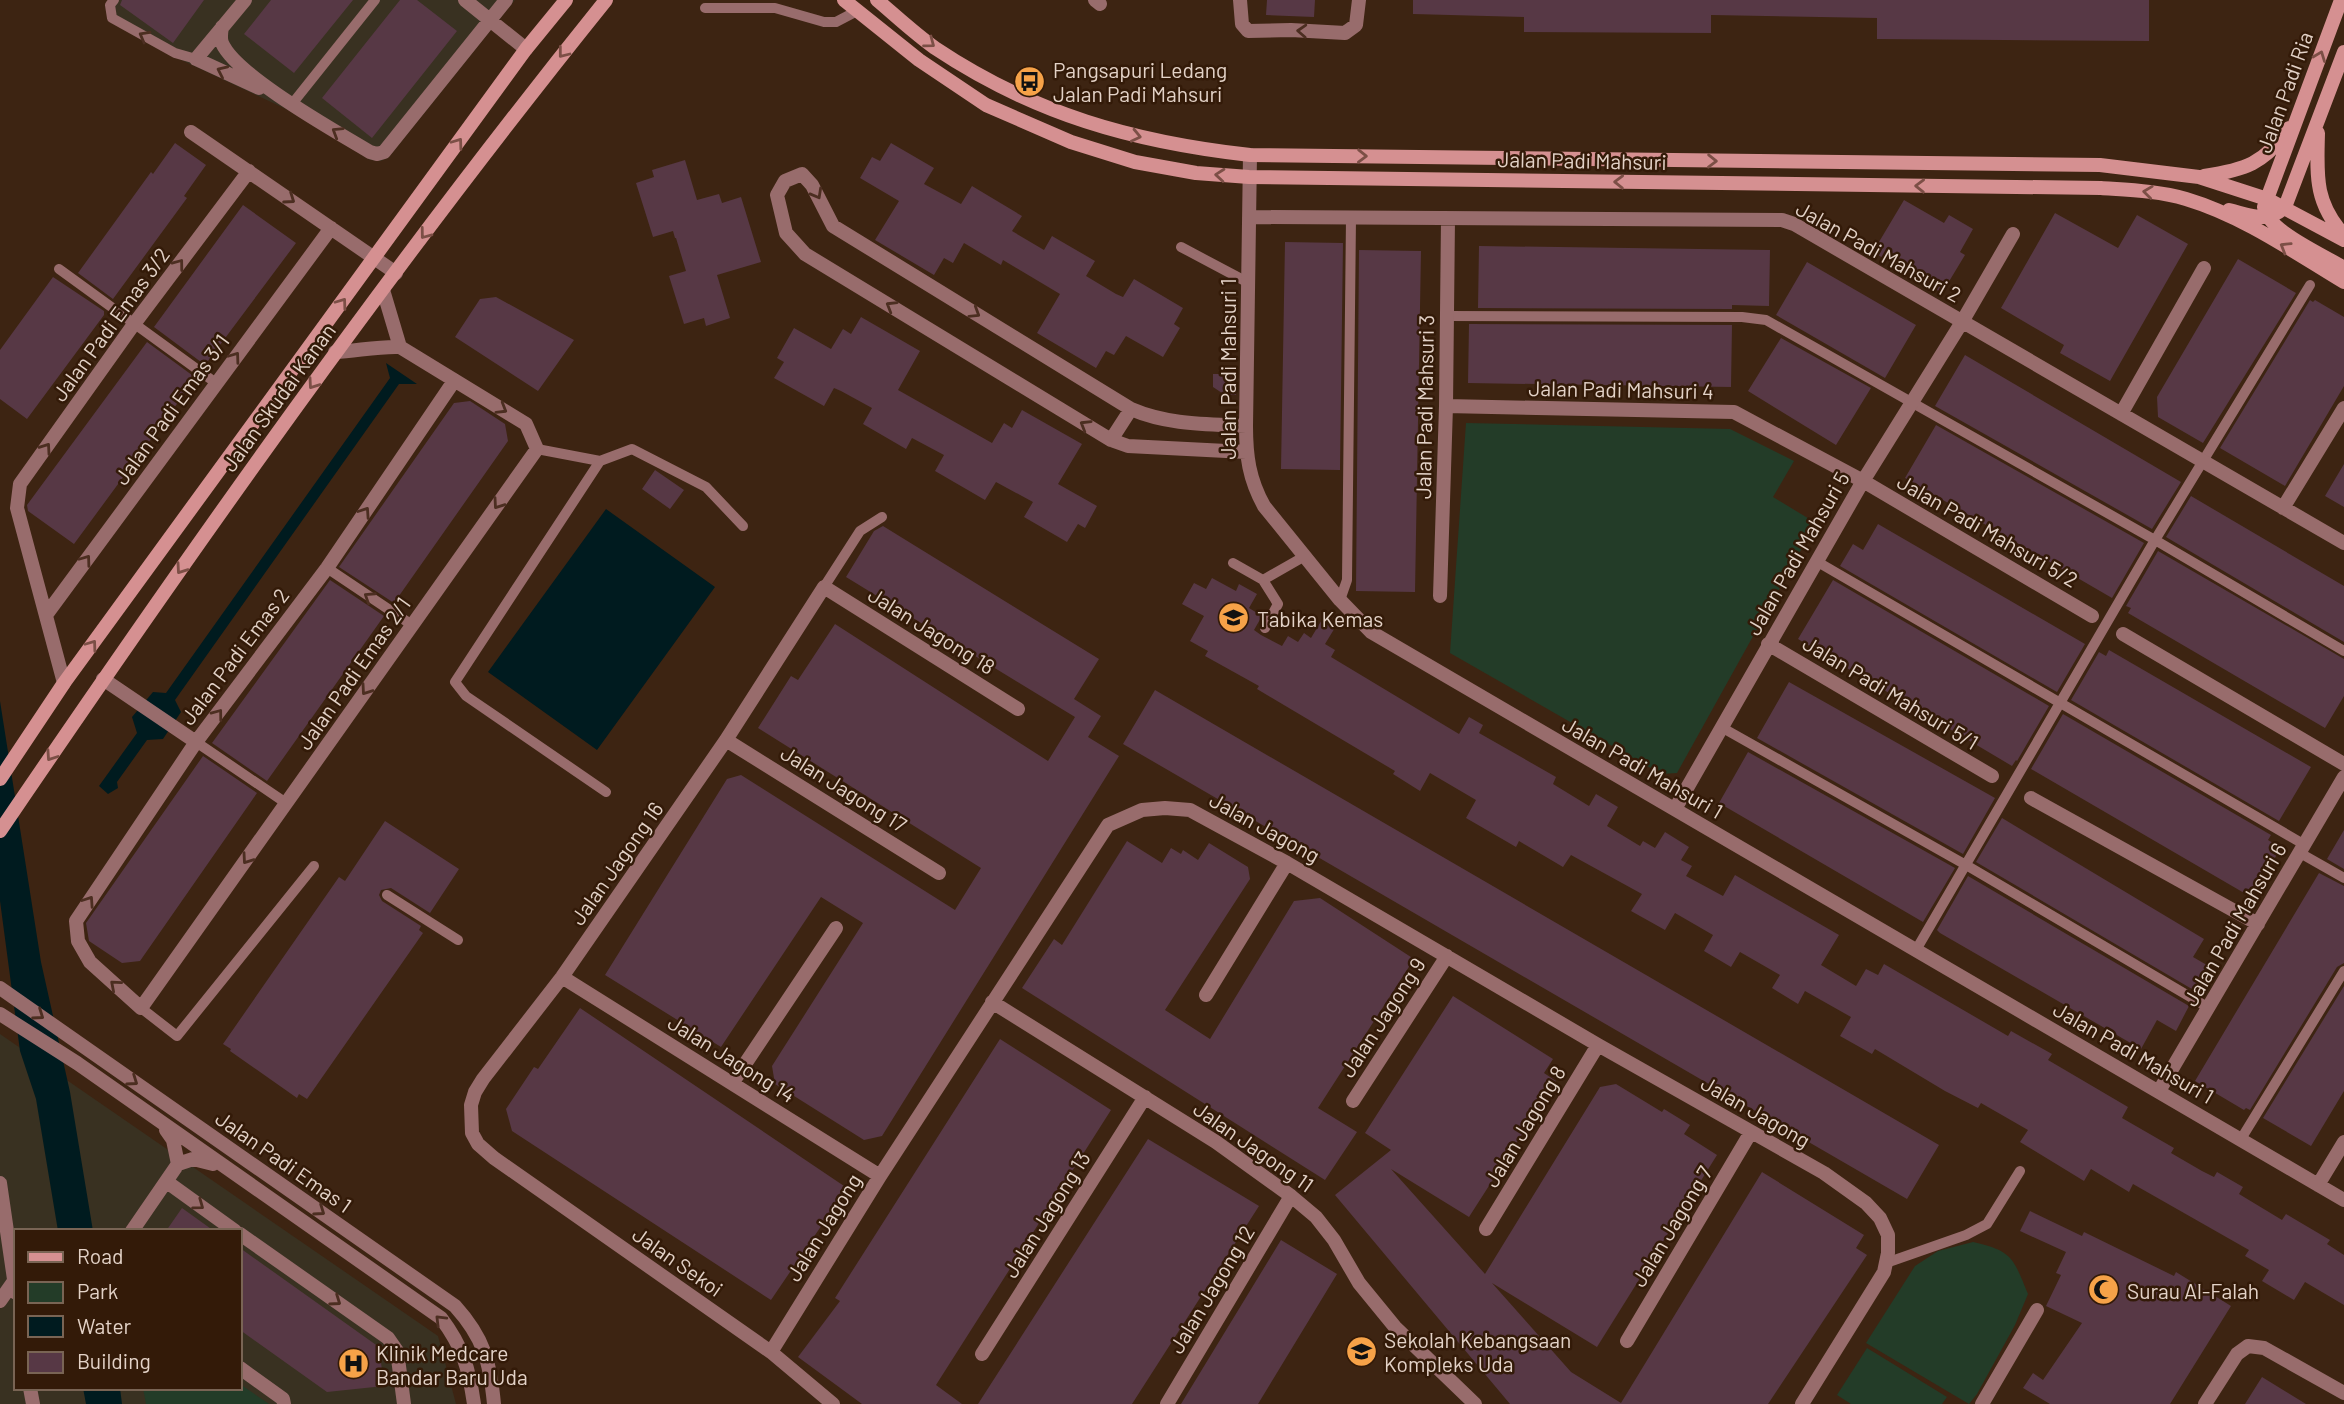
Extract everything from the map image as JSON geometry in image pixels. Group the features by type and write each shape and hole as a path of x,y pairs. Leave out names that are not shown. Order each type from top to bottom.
{"main road":[{"name":"Jalan Skudai Kanan","path":"0,779 64,683 526,49 566,0"},
{"name":"Jalan Skudai Kanan","path":"0,831 103,679 335,352 606,0"},
{"name":"Jalan Padi Mahsuri","path":"844,0 919,60 986,105 1072,142 1135,162 1196,173 1249,177 2101,188 2183,198 2214,208 2344,282"},
{"name":"Jalan Padi Mahsuri","path":"877,0 934,47 1023,98 1075,120 1167,144 1250,155 2100,165 2199,177 2267,199 2344,237"},
{"name":"Jalan Padi Ria","path":"2267,199 2341,0"},
{"name":"Jalan Padi Ria","path":"2285,207 2344,52"},
{"path":"2199,177 2249,167 2284,134 2299,112"},
{"path":"2318,121 2318,186 2322,202 2344,237"},
{"path":"2267,199 2264,207 2268,218 2277,228 2344,268"},
{"path":"2214,208 2268,218 2285,207"}],"street":[{"path":"245,0 196,59 292,104"},
{"path":"465,0 526,49"},
{"path":"222,27 220,39 223,46 250,74 292,104 377,154 384,152 506,0"},
{"path":"1240,0 1242,24 1248,32 1291,30 1345,33 1356,25 1359,0"},
{"path":"191,132 396,272"},
{"name":"Jalan Padi Mahsuri 1","path":"1250,155 1246,453 1254,489 1264,506 1340,600 1371,632 2344,1200"},
{"name":"Jalan Padi Emas 3/2","path":"46,615 17,508 20,484 134,324 249,171"},
{"path":"1246,426 1175,422 1131,410 833,226 811,184 802,174 785,181 777,195 786,233 805,254 1111,440 1128,446 1246,453"},
{"name":"Jalan Padi Mahsuri 2","path":"1249,217 1782,220 1794,224 2344,543"},
{"name":"Jalan Padi Mahsuri 3","path":"1440,596 1448,219"},
{"name":"Jalan Padi Emas 3/1","path":"46,615 331,228"},
{"name":"Jalan Padi Mahsuri 5","path":"1675,809 1863,481 2013,234"},
{"path":"2121,414 2204,268"},
{"path":"383,290 400,347"},
{"path":"335,352 383,346 400,347 526,424 537,449"},
{"name":"Jalan Padi Emas 2","path":"141,1008 90,962 78,942 76,921 196,742 327,568 454,381"},
{"name":"Jalan Padi Mahsuri 4","path":"1446,405 1734,412 1863,481"},
{"path":"2283,508 2344,408"},
{"path":"1111,440 1131,410"},
{"name":"Jalan Padi Emas 2/1","path":"141,1008 537,449"},
{"name":"Jalan Padi Mahsuri 5/2","path":"1863,481 2092,616"},
{"name":"Jalan Jagong 18","path":"824,587 1018,709"},
{"name":"Jalan Jagong 16","path":"494,1158 478,1144 472,1133 471,1105 475,1092 562,977 726,740 824,587"},
{"path":"46,615 64,683"},
{"path":"2123,634 2344,764"},
{"name":"Jalan Padi Mahsuri 5/1","path":"1768,644 1992,776"},
{"path":"103,679 196,742"},
{"name":"Jalan Jagong 17","path":"726,740 939,873"},
{"name":"Jalan Padi Mahsuri 6","path":"2159,1091 2344,777"},
{"path":"2031,798 2258,924"},
{"name":"Jalan Jagong","path":"771,1352 880,1176 1108,825 1142,810 1165,808 1190,810 1287,863 1598,1045 1824,1173 1866,1203 1880,1219 1888,1235 1885,1268"},
{"path":"1206,995 1287,863"},
{"path":"733,1082 836,928"},
{"name":"Jalan Jagong 9","path":"1353,1101 1447,956"},
{"name":"Jalan Jagong 14","path":"562,977 880,1176"},
{"name":"Jalan Padi Emas 1","path":"0,988 455,1306 474,1326 486,1353 494,1404"},
{"name":"Jalan Jagong 11","path":"992,1002 1216,1142 1291,1196 1316,1217 1334,1240 1359,1283 1395,1327 1475,1404"},
{"name":"Jalan Padi Emas 1","path":"0,1013 76,1063 441,1318 456,1338 465,1357 474,1404"},
{"name":"Jalan Jagong 8","path":"1486,1229 1598,1045"},
{"name":"Jalan Jagong 13","path":"982,1354 1145,1097"},
{"path":"160,1122 173,1140 178,1164"},
{"name":"Jalan Jagong 7","path":"1627,1341 1751,1132"},
{"path":"2318,1185 2344,1142"},
{"path":"133,1229 178,1164 193,1158 227,1169"},
{"name":"Jalan Sekoi","path":"494,1158 771,1352 833,1404"},
{"path":"167,1182 232,1229"},
{"path":"0,1183 14,1280"},
{"name":"Jalan Jagong 12","path":"1167,1404 1291,1196"},
{"path":"242,1235 388,1338 397,1351 404,1404"},
{"path":"1802,1404 1885,1268"},
{"path":"0,1301 14,1288"},
{"path":"1982,1404 2037,1310"},
{"path":"2205,1404 2237,1354 2248,1346 2264,1348 2344,1393"},
{"path":"242,1369 283,1399 284,1404"}],"lane":[{"path":"114,0 110,5 112,18 175,53 196,59"},
{"path":"292,104 376,0"},
{"path":"705,8 775,8 824,22 836,22 857,11"},
{"path":"1340,600 1347,580 1351,218"},
{"path":"1181,247 1247,282"},
{"path":"59,269 216,383"},
{"path":"1916,950 2155,541 2310,285"},
{"path":"1447,316 1742,317 1766,320 2344,651"},
{"path":"537,449 600,461 632,449 706,487 743,526"},
{"path":"600,461 455,682 466,696 606,792"},
{"path":"824,587 860,531 882,517"},
{"path":"1263,580 1305,556"},
{"path":"1816,561 2302,849 2344,878"},
{"path":"1233,563 1263,580 1278,604 1265,628"},
{"path":"327,568 412,625"},
{"path":"1721,727 1966,865 2209,1008"},
{"path":"196,742 286,803"},
{"path":"141,1008 177,1036 314,866"},
{"path":"387,895 458,940"},
{"path":"2241,1139 2344,971"},
{"path":"1885,1268 1987,1224 2020,1171"}],"shaded area":[{"path":"108,0 515,0 389,157 381,161 370,160 286,109 175,57 109,21"},
{"path":"0,1034 438,1336 456,1404 0,1404"}],"green space":[{"path":"1466,423 1730,429 1794,461 1773,497 1816,523 1677,773 1661,774 1450,653"},
{"path":"1973,1242 1996,1249 2010,1258 2028,1294 2015,1325 1969,1404 1866,1343 1915,1266 1938,1251"},
{"path":"1867,1348 1947,1397 1942,1404 1851,1404 1837,1395"},
{"path":"242,1385 269,1404 146,1404 143,1390 242,1390"}],"water":[{"path":"386,363 417,384 399,384 175,700 181,712 163,739 147,740 117,782 118,788 108,794 99,786 137,733 132,717 153,692 166,693 390,378"},
{"path":"606,509 715,587 597,750 488,672"},
{"path":"0,701 41,962 70,1092 93,1229 58,1229 36,1099 20,1051 0,901"},
{"path":"83,1390 120,1390 122,1404 86,1404"}],"building":[{"path":"122,0 204,0 173,43 120,5"},
{"path":"271,0 353,0 294,73 244,34"},
{"path":"400,0 417,0 457,31 372,138 322,98"},
{"path":"1267,0 1315,0 1314,17 1266,15"},
{"path":"1413,0 2149,0 2149,41 1877,39 1877,18 1711,15 1711,33 1524,32 1524,17 1413,14"},
{"path":"175,143 206,165 184,196 187,198 113,299 78,273"},
{"path":"891,143 934,168 924,184 961,204 972,186 1022,216 1012,231 1044,250 1052,236 1095,261 1086,276 1116,294 1123,297 1134,279 1183,308 1174,324 1180,328 1163,357 1126,336 1114,355 1106,351 1096,368 1037,333 1060,294 1003,260 1001,265 964,243 953,263 944,258 934,275 875,240 899,201 860,178 872,157 880,161"},
{"path":"685,160 697,200 719,194 722,203 741,197 761,262 717,275 730,318 706,326 704,318 684,324 669,276 686,271 676,238 673,231 653,237 636,183 654,177 652,170"},
{"path":"1904,200 1944,223 1949,215 1973,229 1960,252 1965,255 1942,293 1873,252"},
{"path":"243,205 296,243 205,365 154,327"},
{"path":"2055,213 2118,248 2137,215 2188,244 2110,381 2060,353 2064,345 2001,308"},
{"path":"1285,242 1343,243 1340,470 1281,469"},
{"path":"1479,246 1770,250 1769,306 1732,305 1732,309 1478,308"},
{"path":"1359,250 1421,251 1415,592 1356,591"},
{"path":"2238,259 2296,293 2203,443 2158,417 2157,397"},
{"path":"1807,262 1916,325 1885,378 1776,315"},
{"path":"53,277 104,311 104,315 27,419 0,399 0,350"},
{"path":"496,297 574,340 538,391 455,337 480,299"},
{"path":"2310,300 2315,300 2344,317 2344,386 2285,486 2220,448"},
{"path":"861,317 920,351 898,390 992,443 1004,423 1012,428 1022,410 1082,444 1058,484 1097,506 1085,528 1078,524 1067,542 1024,517 1033,502 996,482 985,500 935,471 944,455 912,438 906,449 863,424 872,408 834,388 824,406 774,378 784,362 777,358 794,328 831,349 843,329 851,334"},
{"path":"1469,324 1732,325 1731,387 1468,383"},
{"path":"1781,338 1871,388 1836,445 1748,391"},
{"path":"147,342 196,378 74,544 28,511 27,505"},
{"path":"1965,355 2181,482 2152,529 1935,406"},
{"path":"1213,374 1237,374 1236,395 1225,395 1213,387"},
{"path":"470,401 505,424 508,441 394,603 339,567 454,403"},
{"path":"1936,425 2144,543 2112,598 1905,478"},
{"path":"2344,464 2344,507 2325,496"},
{"path":"655,470 684,490 670,509 642,489"},
{"path":"2191,496 2344,586 2344,642 2166,537"},
{"path":"1878,524 2085,644 2057,692 1840,566 1853,544 1863,550"},
{"path":"883,526 1099,659 1074,699 1101,716 1088,737 1119,756 882,1136 864,1140 775,1084 772,1066 863,923 821,897 721,1047 605,975 727,779 741,775 955,910 981,868 758,728 791,676 798,680 835,624 1048,761 1075,717 846,577 874,531"},
{"path":"2158,551 2344,659 2344,696 2325,728 2128,613 2131,608 2126,606"},
{"path":"1212,578 1236,591 1239,584 1257,594 1249,608 1262,616 1254,630 1261,635 1282,646 1288,636 1298,642 1304,633 1311,638 1323,618 1336,626 1325,644 1335,650 1331,657 1459,734 1469,717 1483,725 1479,733 1556,777 1553,784 1589,806 1596,794 1618,807 1607,826 1640,846 1643,841 1655,848 1665,832 1689,847 1681,860 1692,866 1686,876 1723,896 1735,875 1839,935 1821,965 1856,986 1866,969 1878,975 1884,964 2008,1036 2011,1031 2052,1054 2048,1060 2128,1107 2122,1118 2174,1148 2171,1153 2214,1177 2217,1172 2243,1187 2239,1194 2282,1220 2286,1214 2330,1240 2327,1244 2344,1255 2344,1305 2305,1282 2294,1300 2262,1281 2269,1270 2245,1256 2249,1250 2133,1184 2129,1192 2091,1169 2084,1181 2020,1142 2028,1130 1981,1103 1978,1108 1945,1091 1875,1049 1872,1054 1840,1036 1851,1017 1805,991 1798,1004 1772,988 1780,975 1740,952 1731,967 1704,951 1713,935 1675,913 1665,930 1631,911 1642,894 1571,855 1563,867 1519,841 1516,847 1466,818 1476,800 1430,773 1420,791 1393,774 1395,771 1257,689 1259,686 1205,656 1208,651 1190,641 1204,616 1182,604 1194,583 1206,589"},
{"path":"330,580 384,616 267,781 212,743"},
{"path":"1833,580 2049,706 2012,766 1798,639"},
{"path":"2109,650 2311,767 2279,821 2071,700 2099,652 2106,656"},
{"path":"1789,682 1995,798 1963,854 1757,738"},
{"path":"1155,690 1939,1145 1907,1199 1123,744"},
{"path":"2063,714 2271,835 2268,840 2281,848 2251,897 2031,769"},
{"path":"1748,752 1955,868 1923,922 1719,803"},
{"path":"203,756 257,793 140,961 122,963 89,941 86,923"},
{"path":"2002,818 2204,939 2193,957 2212,968 2197,992 1976,862"},
{"path":"385,821 459,869 430,913 391,888 381,890 379,895 382,901 421,926 419,930 423,933 307,1099 299,1094 297,1098 223,1044 339,877 345,881"},
{"path":"2344,830 2344,869 2327,859"},
{"path":"1127,841 1162,863 1171,848 1181,854 1183,850 1198,860 1209,843 1248,867 1250,879 1165,1010 1210,1039 1294,901 1320,898 1414,959 1318,1108 1357,1132 1325,1180 1022,988 1054,939 1062,945"},
{"path":"2319,873 2344,886 2344,963 2337,967 2250,1110 2244,1110 2195,1081"},
{"path":"1968,876 2189,1006 2176,1031 2157,1020 2141,1049 1940,933 1937,930"},
{"path":"2344,986 2344,1091 2311,1146 2263,1118"},
{"path":"1453,996 1553,1059 1544,1073 1556,1081 1469,1217 1391,1169 1485,1274 1600,1087 1616,1084 1662,1112 1664,1109 1690,1125 1684,1134 1717,1155 1597,1347 1492,1283 1571,1372 1621,1403 1762,1172 1864,1235 1856,1248 1867,1255 1768,1404 1510,1404 1335,1195 1391,1150 1365,1133"},
{"path":"580,1008 847,1188 771,1300 512,1131 506,1109 534,1067 538,1069"},
{"path":"1000,1039 1111,1110 936,1385 962,1404 862,1404 798,1357 840,1301 835,1298"},
{"path":"1148,1139 1259,1206 1132,1404 978,1404"},
{"path":"182,1208 211,1229 167,1229"},
{"path":"2030,1211 2082,1236 2084,1232 2174,1276 2176,1272 2231,1306 2170,1404 2050,1404 2023,1388 2033,1373 2043,1380 2082,1323 2046,1306 2061,1275 2056,1273 2066,1252 2020,1231"},
{"path":"1281,1240 1337,1274 1258,1404 1181,1404"},
{"path":"242,1249 379,1347 384,1386 327,1392 242,1331"},
{"path":"2262,1377 2306,1404 2245,1404"}],"place":[{"name":"Pangsapuri Ledang Jalan Padi Mahsuri","path":"1030,81"},
{"name":"Tabika Kemas","path":"1234,618"},
{"name":"Surau Al-Falah","path":"2104,1290"},
{"name":"Sekolah Kebangsaan Kompleks Uda","path":"1361,1351"},
{"name":"Klinik Medcare Bandar Baru Uda","path":"353,1364"}]}
